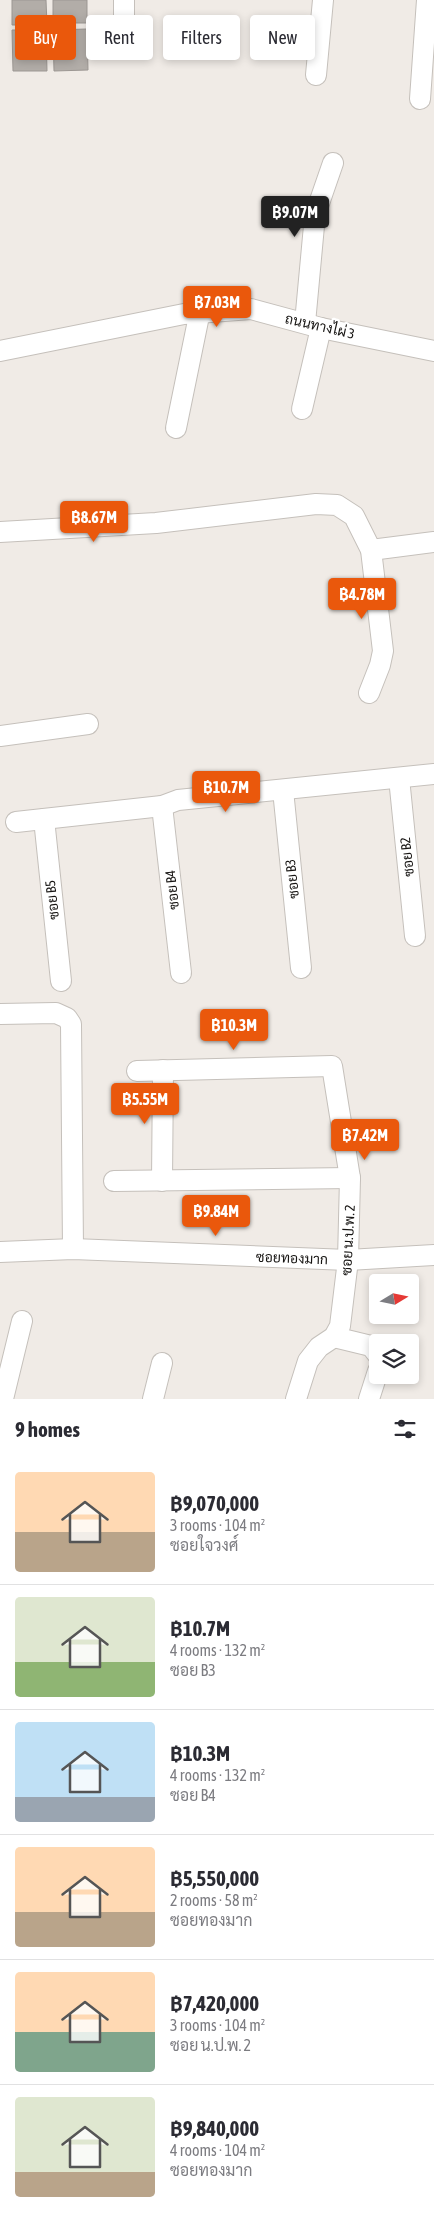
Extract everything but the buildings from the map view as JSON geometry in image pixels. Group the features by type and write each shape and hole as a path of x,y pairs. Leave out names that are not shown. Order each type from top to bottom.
{"street":[{"path":"124,0 124,15"},
{"path":"316,75 323,0"},
{"path":"420,99 427,0"},
{"path":"302,409 313,326 314,216 333,163"},
{"name":"ถนนทางไผ่ 3","path":"0,351 200,311 251,309 313,326 434,351"},
{"path":"176,428 200,311"},
{"path":"0,532 156,523 316,504 337,505 354,516 372,550 383,651 380,665 368,693"},
{"path":"372,550 434,542"},
{"path":"0,736 88,724"},
{"path":"16,822 162,806 178,800 434,774"},
{"name":"ซอย B2","path":"399,778 415,936"},
{"name":"ซอย B3","path":"282,790 301,968"},
{"name":"ซอย B4","path":"162,806 181,973"},
{"name":"ซอย B5","path":"44,819 61,981"},
{"path":"0,1014 56,1013 62,1014 71,1024 73,1249"},
{"name":"ซอย น.ป.พ. 2","path":"163,1070 332,1066 350,1178 348,1260 340,1326 334,1337"},
{"path":"137,1071 163,1070 162,1181"},
{"path":"114,1181 350,1178"},
{"name":"ซอยทองมาก","path":"0,1252 73,1249 348,1260 434,1255"},
{"path":"3,1399 22,1321"},
{"path":"296,1399 308,1361 319,1347 334,1337 369,1346"},
{"path":"153,1399 162,1363"},
{"path":"369,1399 374,1384"}]}
